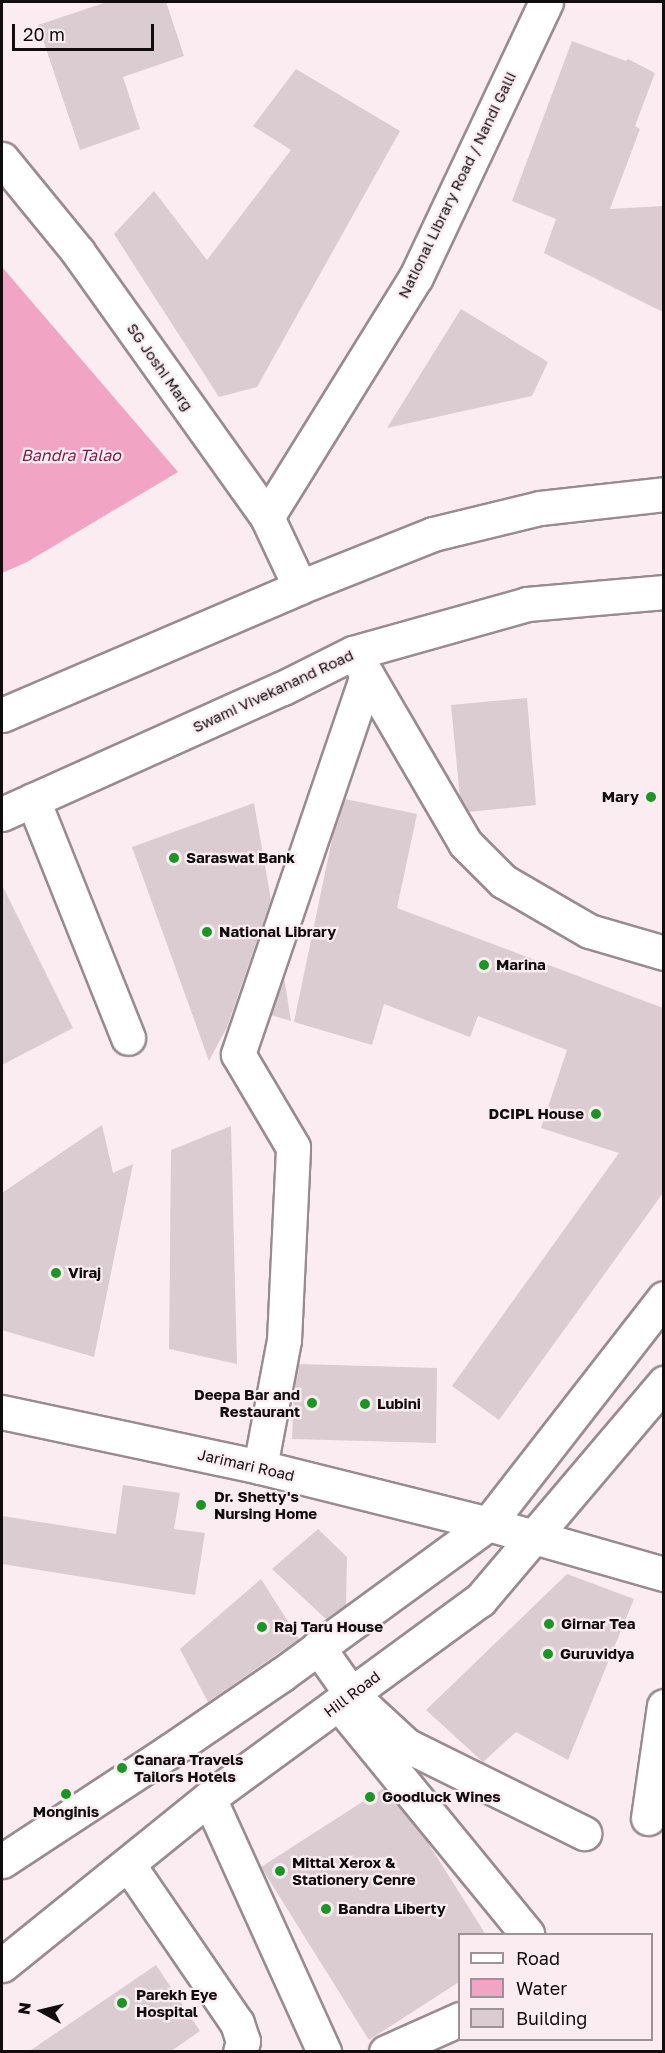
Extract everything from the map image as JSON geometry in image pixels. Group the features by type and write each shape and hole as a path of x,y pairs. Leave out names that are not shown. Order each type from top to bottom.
{"street":[{"name":"National Library Road / Nandi Galli","path":"267,517 416,277 546,2"},
{"name":"SG Joshi Marg","path":"2,159 78,252 267,517 300,587"},
{"path":"2,715 300,587 433,534 540,508 663,494"},
{"name":"Swami Vivekanand Road","path":"2,814 284,688 360,664 527,604 663,592"},
{"path":"360,664 465,843 503,881 589,931 663,953"},
{"path":"260,1467 284,1340 293,1147 237,1054 360,664"},
{"path":"33,800 128,1038"},
{"path":"2,1861 168,1752 488,1524 663,1298"},
{"name":"Hill Road","path":"2,1965 209,1798 480,1600 663,1383"},
{"name":"Jarimari Road","path":"2,1412 260,1467 488,1524 663,1574"},
{"path":"318,1647 345,1699 525,1933"},
{"path":"345,1699 406,1746 584,1833"},
{"path":"648,1818 663,1706"},
{"path":"209,1798 324,2052"},
{"path":"128,1864 237,2023 243,2041 240,2052"},
{"path":"386,2052 458,2019"}],"water":[{"name":"Bandra Talao","path":"2,267 178,472 27,562 2,573"}],"building":[{"path":"107,2 166,2 184,56 123,77 140,129 80,150 38,25"},
{"path":"572,41 626,61 628,59 655,73 635,126 640,129 610,209 663,206 663,312 544,253 556,219 512,201"},
{"path":"296,69 400,131 257,387 219,397 114,234 154,191 207,260 291,150 253,126"},
{"path":"461,309 548,362 532,396 387,428"},
{"path":"527,698 536,805 468,812 460,798 451,705"},
{"path":"345,799 417,814 397,908 663,1008 663,1193 499,1420 452,1386 619,1153 541,1128 567,1050 478,1016 470,1037 384,1004 372,1045 294,1022 334,830"},
{"name":"National Library","path":"254,803 271,900 227,1027 209,1061 132,847"},
{"path":"2,885 73,1028 2,1065"},
{"path":"284,977 291,1021 271,1015"},
{"name":"Viraj","path":"102,1125 113,1173 133,1164 94,1357 2,1330 2,1193"},
{"path":"231,1126 237,1364 169,1349 171,1150"},
{"name":"Lubini","path":"298,1364 437,1368 436,1443 292,1439 294,1389"},
{"path":"123,1485 180,1493 174,1529 205,1533 195,1595 2,1564 2,1516 116,1534"},
{"path":"318,1529 347,1557 346,1605 326,1619 272,1569"},
{"name":"Guruvidya","path":"567,1574 634,1599 568,1760 516,1732 483,1762 426,1710"},
{"path":"261,1579 299,1639 208,1702 180,1649"},
{"name":"Bandra Liberty","path":"384,1788 428,1843 485,1933 458,1933 458,1983 369,2040 261,1867"},
{"path":"156,1965 200,2031 170,2052 28,2052"}],"place":[{"name":"Mary","path":"651,797"},
{"name":"Saraswat Bank","path":"174,858"},
{"name":"National Library","path":"207,932"},
{"name":"Marina","path":"484,965"},
{"name":"DCIPL House","path":"596,1114"},
{"name":"Viraj","path":"56,1273"},
{"name":"Deepa Bar and Restaurant","path":"312,1403"},
{"name":"Lubini","path":"365,1404"},
{"name":"Dr. Shetty's Nursing Home","path":"201,1505"},
{"name":"Girnar Tea","path":"549,1624"},
{"name":"Raj Taru House","path":"262,1627"},
{"name":"Guruvidya","path":"548,1654"},
{"name":"Canara Travels Tailors Hotels","path":"122,1768"},
{"name":"Monginis","path":"66,1794"},
{"name":"Goodluck Wines","path":"370,1797"},
{"name":"Mittal Xerox & Stationery Cenre","path":"280,1871"},
{"name":"Bandra Liberty","path":"326,1909"},
{"name":"Parekh Eye Hospital","path":"122,2003"}]}
